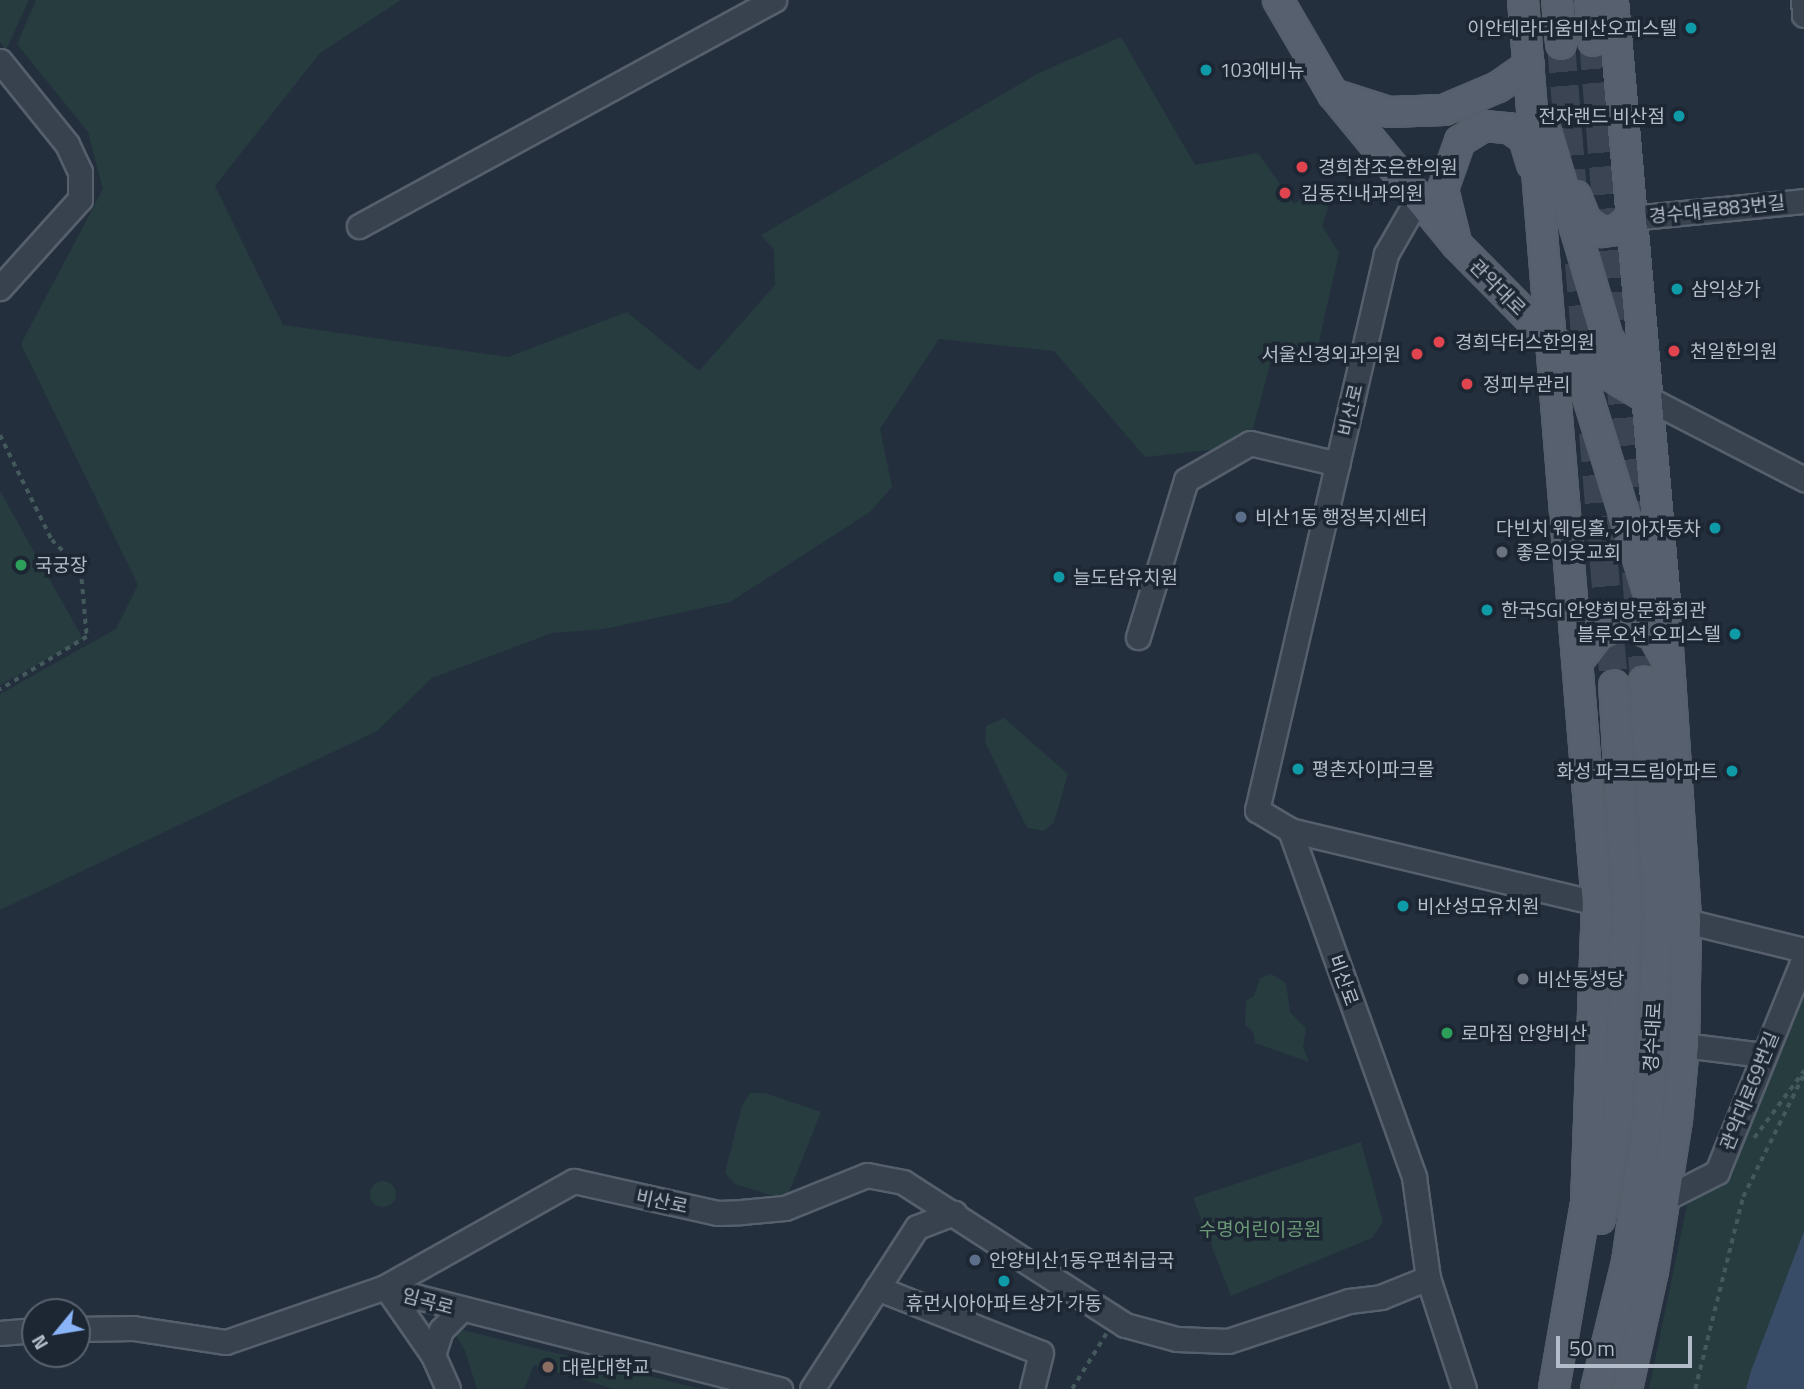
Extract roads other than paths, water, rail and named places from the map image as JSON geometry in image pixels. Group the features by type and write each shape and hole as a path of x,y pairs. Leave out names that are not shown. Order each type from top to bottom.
{"main road":[{"name":"관악대로","path":"1278,0 1333,94 1417,200 1457,245 1551,340 1647,398"},
{"path":"1523,0 1529,65 1546,174 1551,340 1597,903 1586,1203 1555,1389"},
{"path":"1557,0 1561,44"},
{"path":"1590,0 1593,41"},
{"path":"1614,0 1669,665 1686,921 1684,1045 1667,1198 1627,1389"},
{"path":"1333,94 1389,112 1444,110 1498,87 1529,65"},
{"path":"1457,245 1443,189 1460,141 1484,126 1509,128 1524,138 1546,174 1608,338 1647,398"},
{"path":"1546,174 1575,194 1586,221 1601,232 1617,230 1631,218"},
{"path":"1551,340 1586,391 1669,665"},
{"path":"1578,660 1598,635 1622,622 1653,635 1669,665"},
{"name":"경수대로","path":"1596,1389 1627,1262 1648,1117 1659,915 1644,681"},
{"name":"경수대로","path":"1555,1389 1594,1254 1618,1116 1627,908 1614,685"}],"street":[{"path":"359,226 774,0"},
{"path":"1802,0 1804,16"},
{"path":"0,61 67,144 80,172 80,199 0,288"},
{"name":"비산로","path":"385,1289 574,1181 717,1213 785,1208 867,1175 903,1182 1115,1319 1177,1339 1228,1341 1349,1300 1381,1297 1428,1278 1414,1177 1290,830 1257,810 1386,254 1417,200"},
{"name":"경수대로883번길","path":"1631,218 1804,201"},
{"name":"관악대로","path":"1647,398 1804,479"},
{"path":"1138,637 1186,480 1250,443 1338,464"},
{"path":"1290,830 1597,903"},
{"path":"1686,921 1804,950"},
{"name":"관악대로69번길","path":"1667,1198 1717,1172 1804,958"},
{"path":"1684,1045 1763,1055"},
{"path":"812,1389 917,1227 954,1213"},
{"path":"1428,1278 1464,1389"},
{"path":"385,1289 433,1355 448,1389"},
{"name":"임곡로","path":"91,1329 133,1328 226,1342 385,1289 780,1389"},
{"path":"877,1289 1041,1353 1032,1389"},
{"path":"433,1355 441,1330 461,1310"},
{"path":"0,1333 21,1331"}],"water":[{"path":"1804,1231 1804,1389 1746,1389 1751,1371"}],"tunnel":[{"path":"1593,41 1631,518"},
{"path":"1561,44 1574,205"},
{"path":"1579,263 1589,383"},
{"path":"1593,433 1614,685"},
{"path":"1636,572 1644,681"}],"place":[{"name":"이안테라디움비산오피스텔","path":"1691,28"},
{"name":"103에비뉴","path":"1206,70"},
{"name":"전자랜드 비산점","path":"1679,116"},
{"name":"경희참조은한의원","path":"1302,167"},
{"name":"김동진내과의원","path":"1285,193"},
{"name":"삼익상가","path":"1677,289"},
{"name":"경희닥터스한의원","path":"1439,342"},
{"name":"천일한의원","path":"1674,351"},
{"name":"서울신경외과의원","path":"1417,354"},
{"name":"정피부관리","path":"1467,384"},
{"name":"비산1동 행정복지센터","path":"1241,517"},
{"name":"다빈치 웨딩홀, 기아자동차","path":"1715,528"},
{"name":"좋은이웃교회","path":"1502,552"},
{"name":"국궁장","path":"21,565"},
{"name":"늘도담유치원","path":"1059,577"},
{"name":"한국SGI 안양희망문화회관","path":"1487,610"},
{"name":"블루오션 오피스텔","path":"1735,634"},
{"name":"평촌자이파크몰","path":"1298,769"},
{"name":"화성 파크드림아파트","path":"1732,771"},
{"name":"비산성모유치원","path":"1403,906"},
{"name":"비산동성당","path":"1523,979"},
{"name":"로마짐 안양비산","path":"1447,1033"},
{"name":"안양비산1동우편취급국","path":"975,1260"},
{"name":"휴먼시아아파트상가 가동","path":"1004,1281"},
{"name":"대림대학교","path":"548,1367"}],"park label":[{"name":"수명어린이공원","path":"1260,1229"}]}
